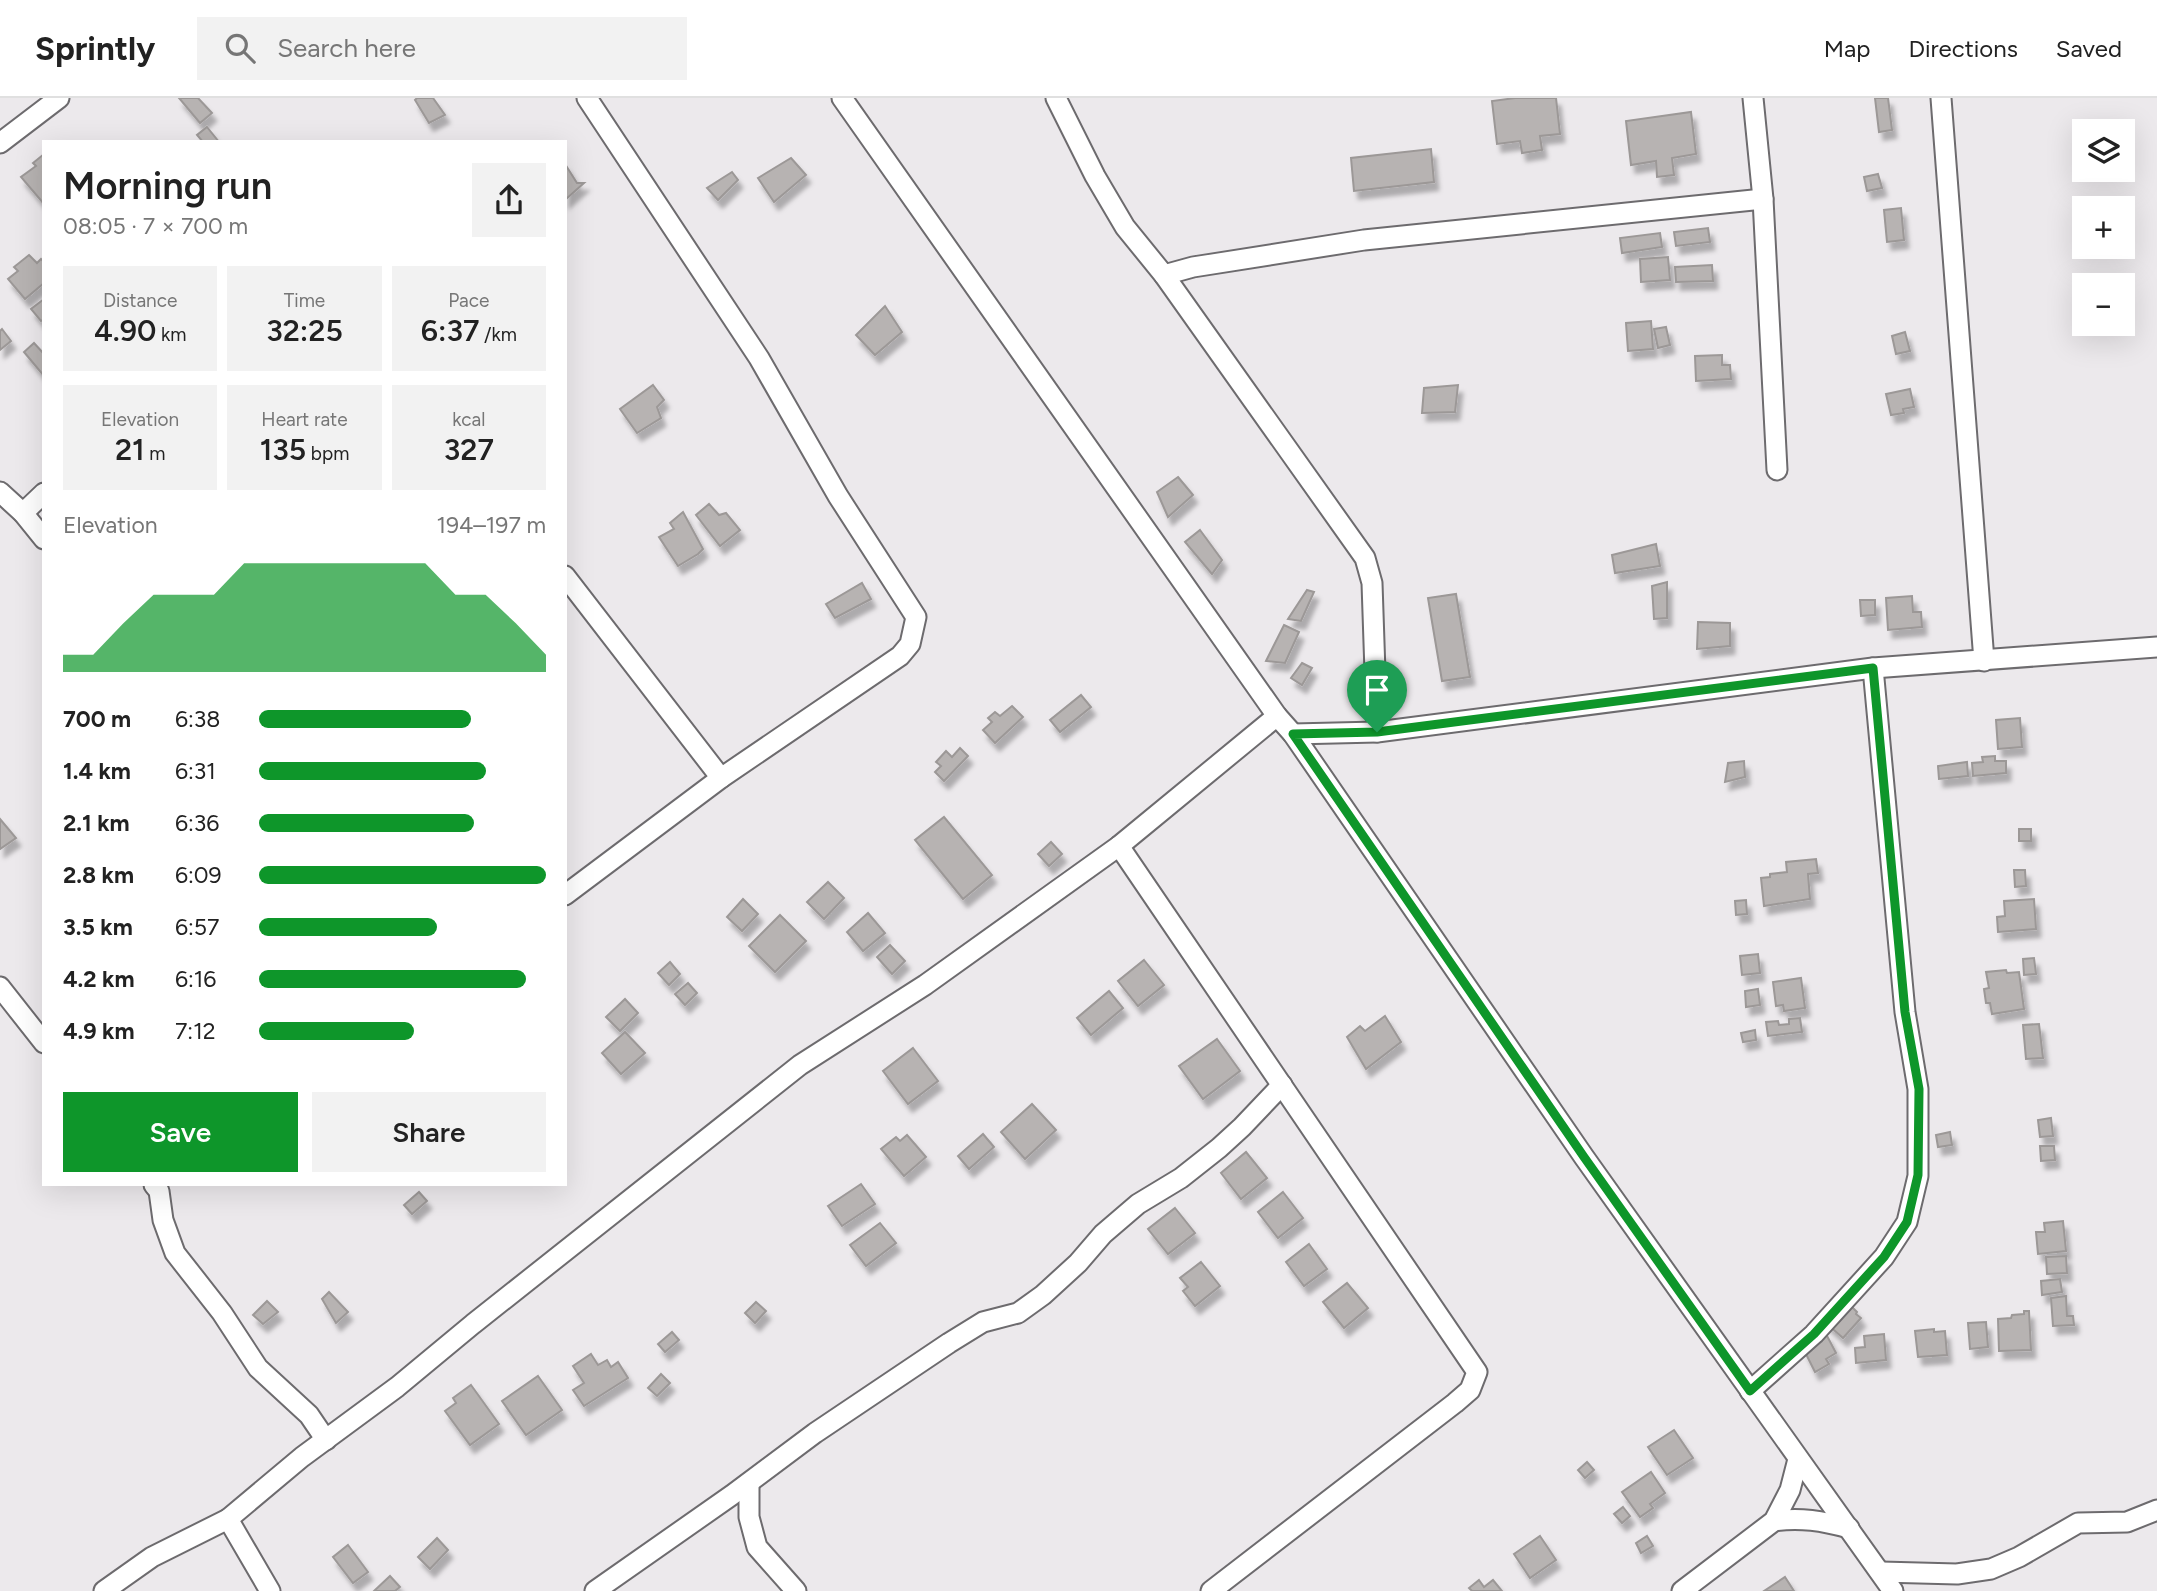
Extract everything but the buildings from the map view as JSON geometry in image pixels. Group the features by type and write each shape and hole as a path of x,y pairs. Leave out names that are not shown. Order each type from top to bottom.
{"street":[{"path":"567,894 721,778 900,656 910,644 916,617 838,496 759,358 587,98"},
{"path":"842,98 1277,716 1293,734 1584,1157 1893,1591"},
{"path":"1056,98 1095,176 1125,227 1164,275 1365,558 1372,583 1377,732"},
{"path":"1753,98 1763,200 1777,470"},
{"path":"1941,98 1984,661"},
{"path":"0,144 54,99"},
{"path":"1164,275 1193,267 1364,240 1763,200"},
{"path":"0,492 23,513 42,537"},
{"path":"23,513 42,495"},
{"path":"567,579 721,778"},
{"path":"1293,734 1377,732 1873,668 2157,646"},
{"path":"1750,1391 1814,1334 1884,1257 1907,1222 1918,1175 1919,1089 1905,1012 1873,668"},
{"path":"104,1591 152,1557 228,1518 302,1457 397,1387 800,1065 925,985 1119,846 1277,716"},
{"path":"1119,846 1477,1371 1470,1391 1211,1591"},
{"path":"0,987 42,1040"},
{"path":"595,1591 749,1483 815,1433 949,1343 983,1322 1018,1313 1043,1295 1078,1263 1102,1234 1138,1204 1181,1178 1219,1148 1282,1085"},
{"path":"160,1187 163,1220 175,1253 222,1313 258,1368 309,1415 326,1440"},
{"path":"1682,1591 1774,1521 1790,1490 1798,1459"},
{"path":"749,1483 749,1517 757,1547 796,1591"},
{"path":"1881,1572 1957,1574 1991,1569 2019,1557 2078,1523 2127,1522 2157,1510"},
{"path":"228,1518 271,1591"},
{"path":"1774,1521 1793,1518 1849,1528"}],"route":[{"path":"1873,668 1905,1012 1919,1089 1918,1175 1907,1222 1884,1257 1814,1334 1750,1391 1584,1157 1293,734 1377,732 1873,668"}]}
